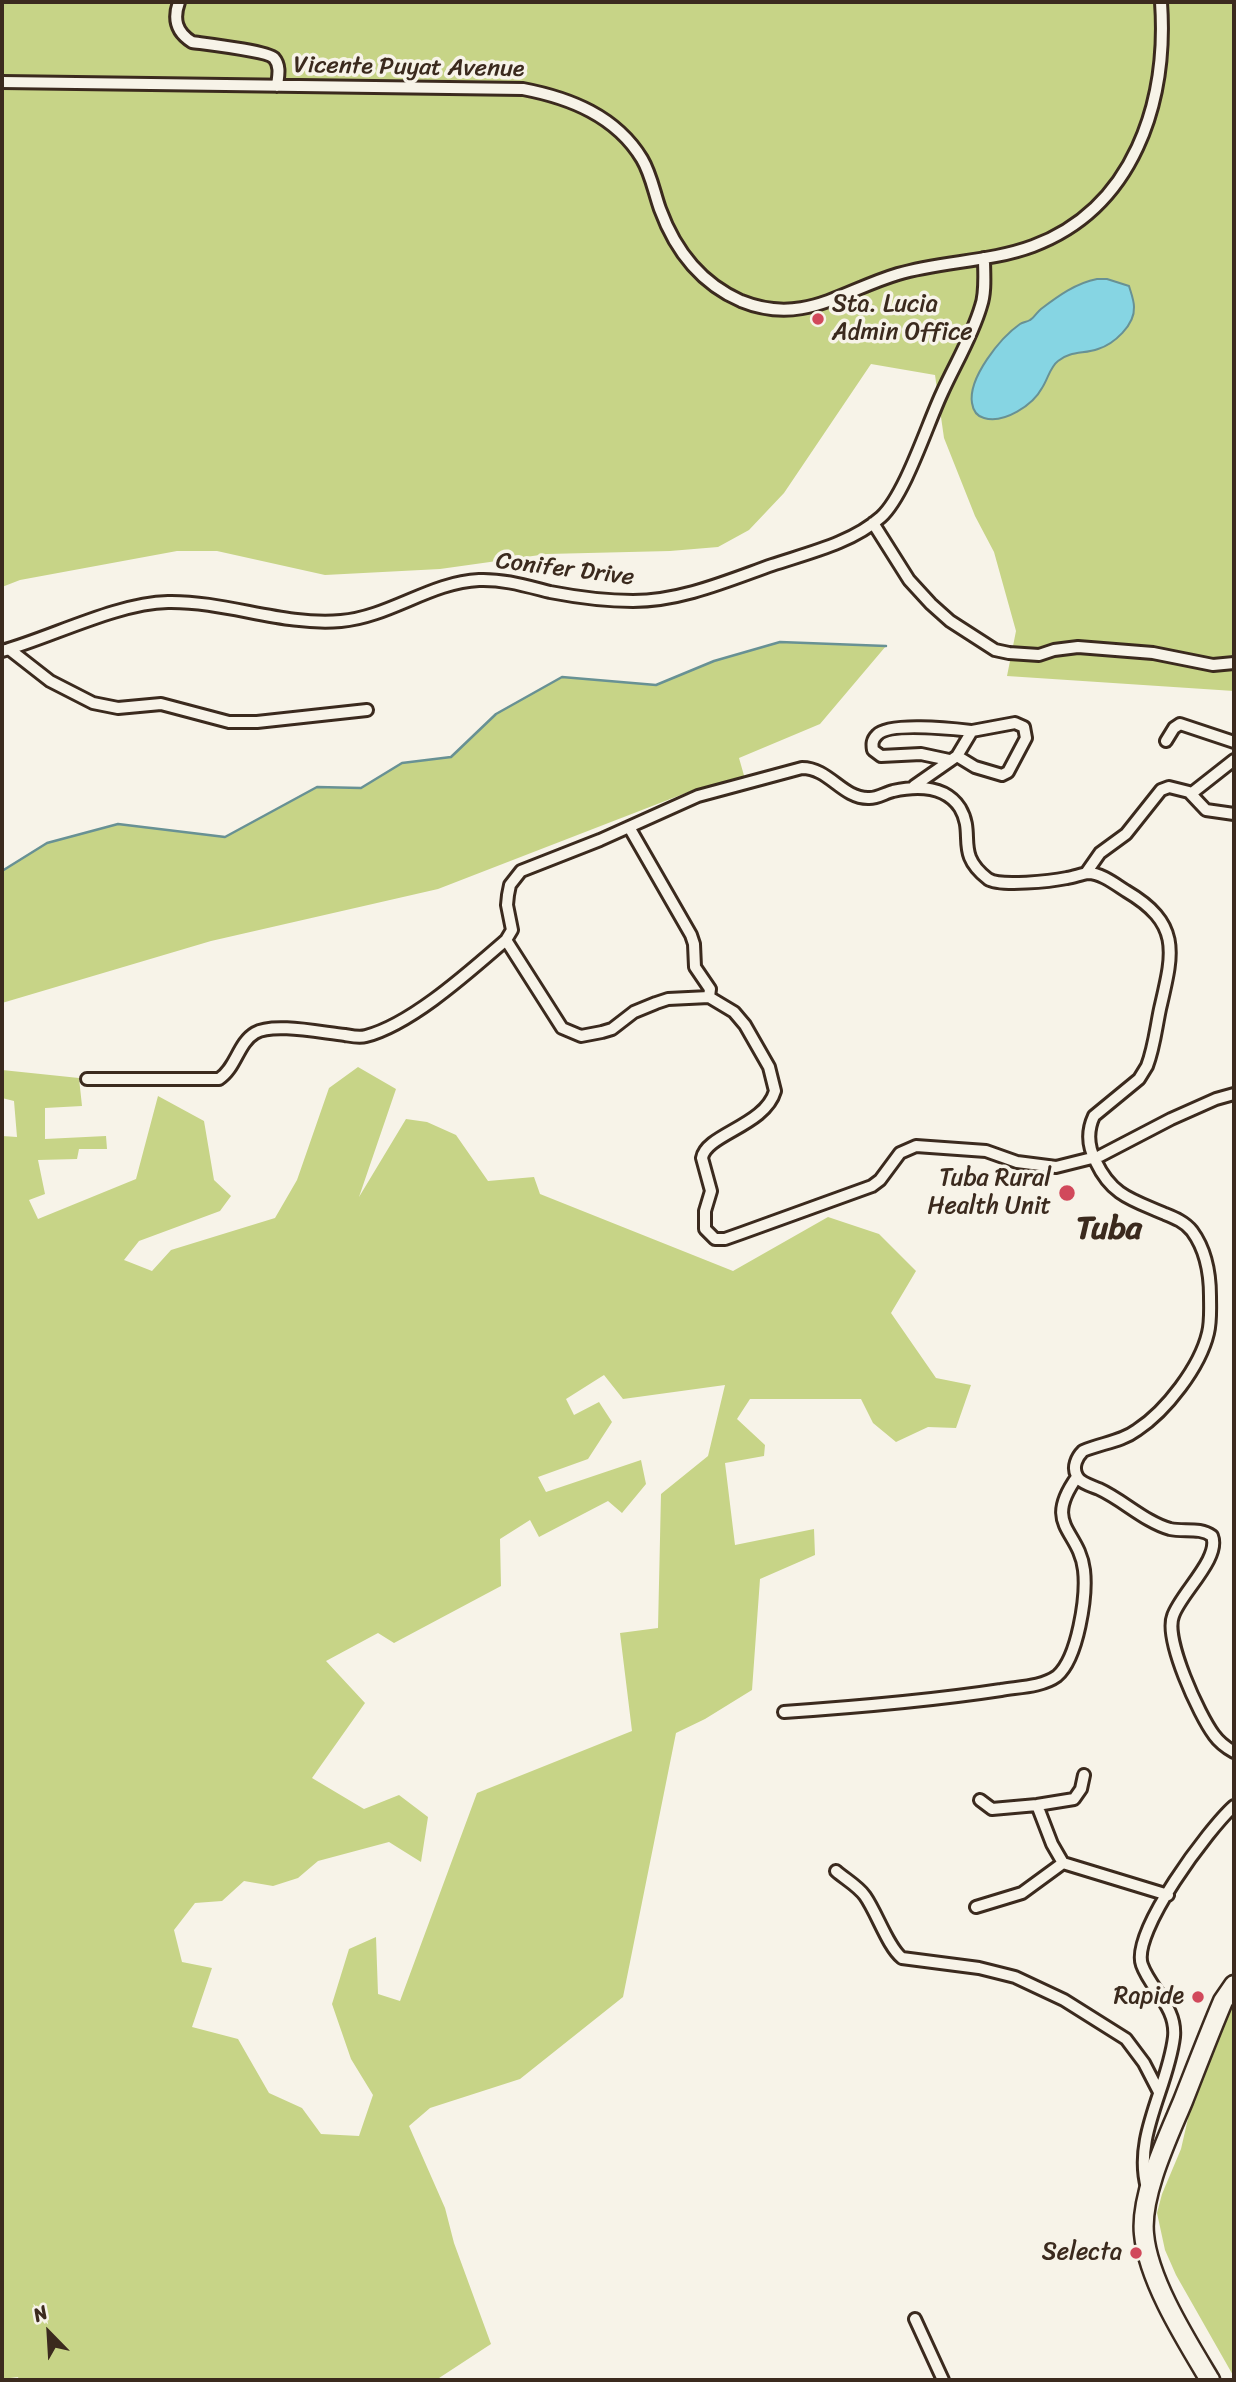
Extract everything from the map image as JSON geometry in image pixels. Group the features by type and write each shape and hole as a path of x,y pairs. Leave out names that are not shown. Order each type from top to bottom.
{"main road":[{"path":"1210,2380 1187,2341 1154,2274 1144,2234 1144,2214 1166,2142 1223,2001 1234,1985"}],"street":[{"path":"178,2 176,23 183,37 192,42 267,53 277,62 277,86"},
{"name":"Vicente Puyat Avenue","path":"2,82 523,89 550,94 575,103 606,120 627,138 642,159 672,236 689,264 715,288 743,302 788,312 804,309 904,272 1032,247 1066,231 1086,216 1110,194 1123,175 1146,127 1153,102 1160,53 1161,2"},
{"name":"Conifer Drive","path":"5,650 91,620 167,602 197,604 296,621 344,621 450,585 476,580 503,581 554,593 600,599 662,600 827,546 873,523 891,505 901,487 966,346 982,304 984,258"},
{"path":"873,523 909,580 931,604 950,621 995,650 1039,654 1078,647 1153,653 1213,665 1234,663"},
{"path":"5,650 50,681 93,704 118,708 161,704 229,722 257,722 367,710"},
{"path":"1015,723 1024,727 1026,738 1008,772 1002,775 953,758 921,754 881,757 873,750 872,742 875,736 887,729 931,727 972,731 1015,723"},
{"path":"1166,741 1180,724 1234,742"},
{"path":"912,788 953,758 972,731"},
{"path":"1192,793 1234,760"},
{"path":"87,1079 219,1079 228,1071 251,1035 265,1029 364,1037 418,1011 506,940 512,930 507,905 510,885 521,871 698,796 802,768 824,773 857,796 869,799 912,788 926,787 939,792 959,807 964,817 968,857 990,881 1027,882 1086,873 1115,884 1155,912 1167,933 1171,958 1147,1066 1139,1079 1094,1116 1089,1134 1093,1157 1105,1181 1112,1188 1132,1200 1175,1218 1192,1231 1208,1266 1210,1315 1208,1333 1200,1356 1191,1372 1161,1409 1127,1437 1083,1451 1076,1462 1077,1477 1067,1494 1062,1517 1083,1567 1079,1628 1075,1646 1064,1669 1040,1684 948,1698 783,1712"},
{"path":"1086,873 1100,853 1126,834 1161,790 1169,787 1192,793 1206,810 1234,814"},
{"path":"629,827 691,935 695,967 710,989 709,997"},
{"path":"506,940 562,1028 581,1036 612,1029 634,1012 668,999 709,997 734,1012 745,1025 769,1067 775,1085 774,1097 767,1107 737,1130 713,1142 702,1153 711,1191 705,1211 705,1229 715,1238 725,1239 872,1186 880,1180 900,1153 916,1146 986,1151 1017,1162 1047,1167 1093,1157 1181,1114 1234,1094"},
{"path":"1077,1477 1163,1526 1202,1531 1212,1536 1213,1550 1177,1607 1171,1630 1178,1657 1206,1723 1216,1738 1234,1752"},
{"path":"980,1800 992,1809 1074,1798 1081,1789 1084,1775"},
{"path":"1037,1805 1052,1844 1063,1863 1168,1895"},
{"path":"1149,2195 1143,2172 1143,2158 1170,2057 1174,2025 1166,2003 1147,1975 1140,1958 1144,1939 1199,1844 1234,1806"},
{"path":"976,1907 1022,1893 1063,1863"},
{"path":"836,1871 864,1894 893,1948 902,1958 979,1968 1014,1977 1064,2000 1125,2039 1144,2063 1159,2092"},
{"path":"915,2319 943,2380"}],"green space":[{"path":"2,2 1234,2 1234,691 1007,676 1016,631 994,552 975,516 944,438 935,375 871,364 784,493 749,530 718,547 547,554 440,569 325,575 217,551 177,551 20,580 2,587"},
{"path":"780,642 886,646 820,724 739,758 745,779 691,791 438,889 211,941 2,1003 2,871 47,843 118,824 225,837 317,787 361,788 402,763 451,757 496,714 562,677 656,685 714,661"},
{"path":"358,1067 396,1089 359,1197 406,1119 427,1122 456,1135 488,1181 534,1177 540,1194 733,1271 828,1217 879,1234 916,1271 891,1313 936,1378 971,1385 956,1428 928,1427 896,1442 873,1423 861,1399 750,1399 737,1419 765,1445 764,1456 725,1463 735,1545 814,1529 815,1555 760,1579 752,1690 676,1733 623,1997 520,2079 430,2108 409,2126 445,2208 454,2243 491,2344 436,2380 2,2379 2,1136 17,1137 14,1101 2,1098 2,1070 79,1078 82,1106 45,1108 45,1139 106,1136 107,1149 79,1149 77,1159 38,1160 45,1194 29,1200 38,1219 136,1179 158,1096 204,1121 214,1180 231,1196 220,1211 139,1241 124,1260 152,1271 171,1250 275,1218 297,1180 329,1088","holes":["604,1375 623,1399 725,1385 708,1456 661,1494 658,1628 620,1633 632,1731 477,1793 400,2001 378,1994 376,1937 349,1949 332,2004 351,2059 373,2095 359,2136 321,2134 302,2108 269,2093 238,2039 192,2027 212,1968 182,1962 174,1930 195,1903 222,1901 244,1881 273,1886 298,1878 318,1861 389,1842 421,1862 428,1817 399,1795 364,1809 312,1778 365,1703 326,1661 378,1633 394,1643 501,1586 500,1539 530,1520 539,1537 608,1501 622,1513 646,1484 641,1460 546,1492 538,1477 588,1459 612,1422 599,1402 574,1415 566,1399"]},
{"path":"1234,1994 1234,2377 1176,2275 1165,2250 1157,2213 1181,2149 1192,2101"}],"water":[{"path":"1097,279 1107,279 1129,286 1134,302 1133,314 1122,333 1093,351 1067,356 1058,361 1038,394 1017,412 992,419 977,414 972,403 975,382 995,349 1012,330 1061,295"}],"waterway":[{"path":"2,871 47,843 118,824 225,837 317,787 361,788 402,763 451,757 496,714 562,677 656,685 714,661 780,642 886,646"}],"place":[{"name":"Sta. Lucia Admin Office","path":"818,319"},
{"name":"Tuba Rural Health Unit","path":"1067,1193"},
{"name":"Rapide","path":"1198,1997"},
{"name":"Selecta","path":"1136,2253"}],"district":[{"name":"Tuba","path":"1109,1230"}]}
